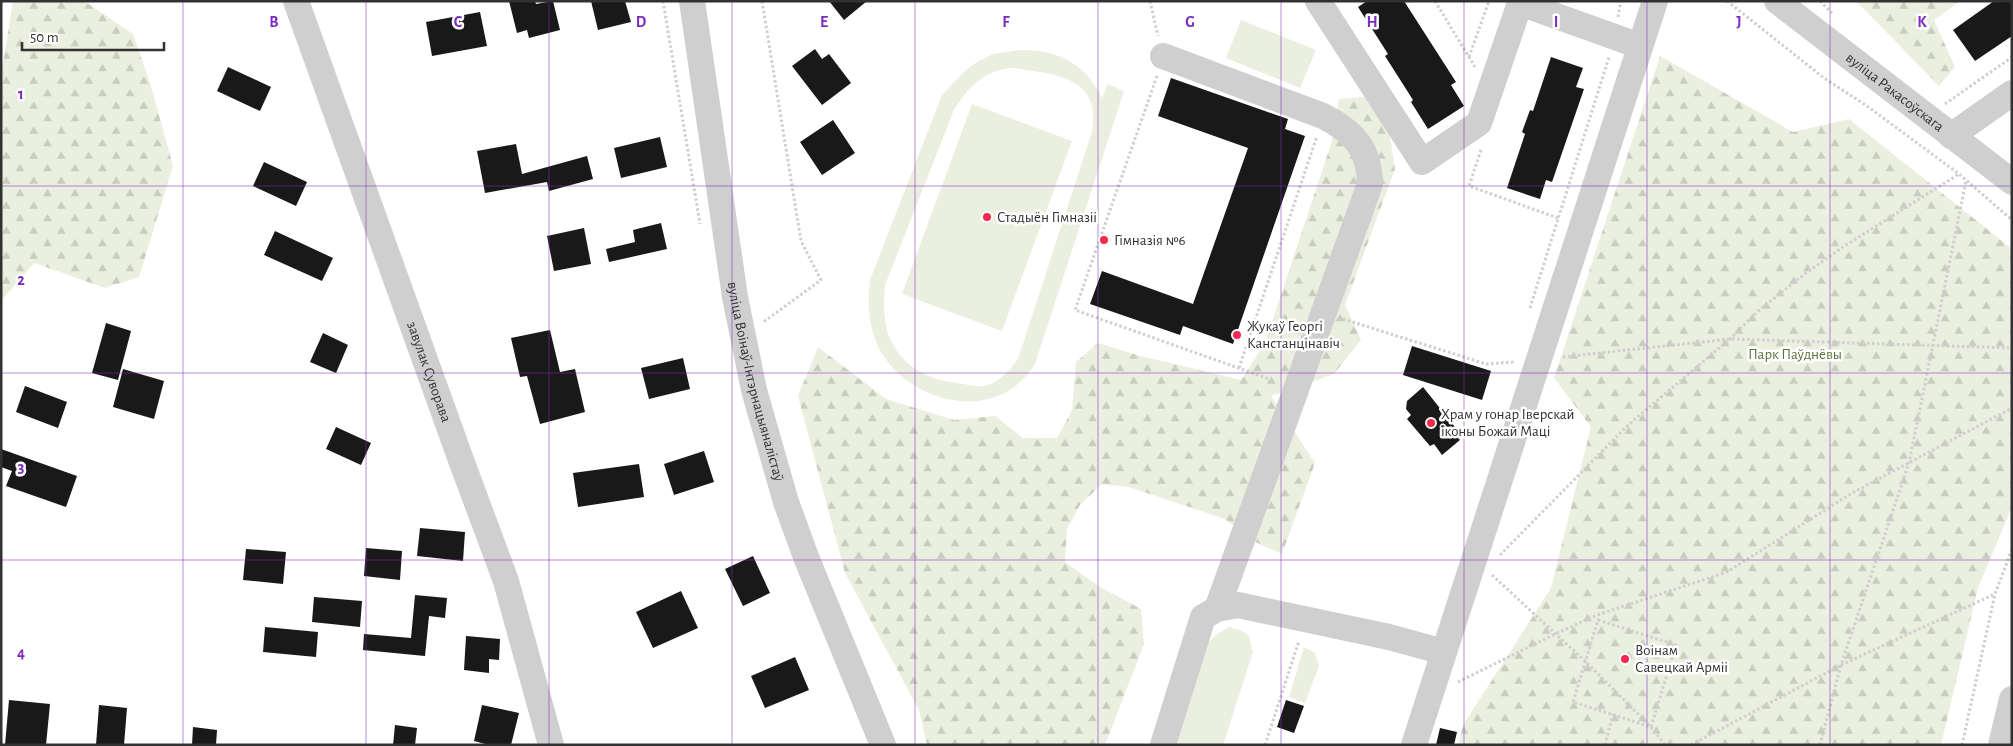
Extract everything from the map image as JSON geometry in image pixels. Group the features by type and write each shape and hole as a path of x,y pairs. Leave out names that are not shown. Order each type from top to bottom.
{"street":[{"name":"завулак Суворава","path":"296,1 506,581 551,745"},
{"name":"вуліца Воінаў-Інтэрнацыяналістаў","path":"692,1 730,260 754,390 786,502 883,745"},
{"path":"1318,1 1422,162 1479,123 1520,3 1640,46"},
{"path":"1414,745 1472,569 1527,357 1655,1"},
{"name":"вуліца Ракасоўскага","path":"1780,2 2012,182"},
{"path":"1163,56 1324,116 1343,126 1363,150 1369,165 1370,184 1217,609"},
{"path":"1951,136 2012,93"},
{"path":"1163,745 1203,617 1217,609 1238,605 1389,637 1444,652"},
{"path":"2001,745 2012,699"}],"path":[{"path":"760,332 761,324 821,280 801,241 762,1"},
{"path":"1150,1 1163,56 1075,310 1283,384"},
{"path":"1435,1 1490,91"},
{"path":"1469,57 1489,1"},
{"path":"1530,309 1616,38 1621,1"},
{"path":"1727,1 1824,78 1867,106 1959,174 2012,220"},
{"path":"1945,104 2012,57"},
{"path":"1239,368 1324,116"},
{"path":"1481,149 1469,186 1558,218"},
{"path":"1499,556 1628,426 1730,339 1758,311 1806,273 1846,245 1959,174"},
{"path":"1820,745 1841,665 1909,463 1966,180"},
{"path":"1323,313 1486,364 1512,363 1527,357 1730,339 2012,348"},
{"path":"1510,372 1512,363"},
{"path":"1452,685 1555,634 1597,616 1726,572 1852,493 2012,408"},
{"path":"1962,745 1995,594 2012,549"},
{"path":"1472,569 1486,570 1585,662 1651,727 1664,745"},
{"path":"1691,745 1841,665 1995,594"},
{"path":"1265,745 1306,620"},
{"path":"1598,620 1676,645 1651,727 1572,702 1598,620"},
{"path":"1605,745 1613,714"}],"green space":[{"path":"13,1 84,1 133,34 151,86 173,166 139,277 105,288 34,263 1,301 1,76"},
{"path":"1856,1 1960,1 1934,20 1955,67 1939,86"},
{"path":"1241,20 1316,50 1300,88 1226,58"},
{"path":"1020,50 1046,52 1069,61 1079,68 1088,76 1102,98 1108,84 1124,91 1035,364 1021,381 1004,393 985,400 945,399 925,391 907,380 884,357 874,336 869,315 870,280 942,95 967,69 993,54","holes":["1013,68 1059,76 1072,81 1082,89 1090,99 1093,113 1092,132 1018,359 999,379 988,385 976,386 944,381 916,370 901,357 895,348 886,326 885,285 954,110 965,94 978,81 994,72"]},
{"name":"Парк Паўднёвы","path":"1660,56 1793,132 1849,119 2012,249 2012,507 1978,588 1941,745 1458,745 1463,725 1551,588 1591,427 1554,378"},
{"path":"1364,97 1389,131 1395,169 1345,305 1361,340 1334,374 1271,396 1315,463 1282,554 1253,541 1225,519 1129,487 1102,484 1080,505 1067,529 1065,562 1100,587 1141,609 1144,644 1105,745 927,745 919,710 845,573 798,396 818,347 886,399 954,420 995,416 1023,438 1057,438 1072,410 1076,362 1098,343 1137,355 1241,380 1265,343 1332,141 1339,99"},
{"name":"Стадыён Гімназіі","path":"972,104 1072,141 1002,331 902,294"},
{"path":"1229,627 1240,630 1249,636 1253,652 1223,745 1177,745 1208,643 1216,635"},
{"path":"1304,647 1315,653 1319,666 1305,703 1289,697"}],"building":[{"path":"509,1 535,1 536,4 553,1 560,30 529,38 527,30 517,33"},
{"path":"591,1 625,1 631,22 598,30"},
{"path":"829,1 867,1 844,20"},
{"path":"1367,1 1404,1 1456,82 1451,85 1464,106 1428,129 1411,102 1413,100 1385,56 1388,54 1358,7"},
{"path":"1994,1 2012,1 2012,36 1975,61 1953,30"},
{"path":"480,12 487,46 432,56 426,22"},
{"path":"815,49 822,59 829,54 851,83 822,105 792,66"},
{"path":"1551,57 1583,68 1576,87 1584,89 1552,182 1546,180 1540,199 1507,188 1525,134 1522,132 1530,110 1533,111"},
{"path":"228,67 271,87 260,111 217,91"},
{"path":"1171,78 1288,119 1285,129 1305,136 1233,344 1183,326 1180,335 1090,304 1102,271 1193,304 1248,148 1158,116"},
{"path":"833,120 855,153 822,175 800,142"},
{"path":"660,137 667,167 621,178 614,148"},
{"path":"516,144 522,174 587,156 593,179 549,191 547,182 485,193 477,151"},
{"path":"264,162 307,182 296,206 253,186"},
{"path":"661,223 667,249 609,262 606,249 635,242 633,230"},
{"path":"584,228 591,264 554,271 547,236"},
{"path":"275,231 333,258 322,281 264,255"},
{"path":"106,323 131,331 118,380 92,373"},
{"path":"550,330 560,372 575,369 585,412 540,424 527,376 520,377 511,338"},
{"path":"323,333 348,345 336,373 310,362"},
{"path":"1412,346 1491,371 1482,400 1403,375"},
{"path":"683,358 690,389 649,399 641,368"},
{"path":"123,369 164,381 154,419 113,407"},
{"path":"25,386 67,402 58,428 16,412"},
{"name":"Храм у гонар Іверскай іконы Божай Маці","path":"1423,387 1455,427 1451,430 1460,440 1442,455 1434,444 1430,446 1407,419 1411,415 1406,409 1407,401"},
{"path":"336,427 371,443 361,465 326,449"},
{"path":"1,449 77,476 66,507 6,486 12,471 1,467"},
{"path":"704,451 714,482 674,495 664,464"},
{"path":"639,464 644,497 578,507 573,473"},
{"path":"420,528 465,532 463,561 417,556"},
{"path":"366,548 402,551 400,580 364,576"},
{"path":"246,549 286,552 283,584 243,580"},
{"path":"753,556 770,593 743,606 725,569"},
{"path":"681,591 698,628 653,648 636,612"},
{"path":"415,595 447,598 445,618 429,616 425,656 363,650 364,634 411,638"},
{"path":"314,597 362,601 360,627 312,622"},
{"path":"265,627 318,632 316,657 263,652"},
{"path":"466,636 500,639 499,660 489,659 489,673 464,670"},
{"path":"795,657 809,690 765,708 751,676"},
{"path":"9,700 50,704 46,745 5,745"},
{"path":"1286,700 1304,706 1294,733 1277,727"},
{"path":"99,705 127,708 124,745 96,745"},
{"path":"482,705 519,713 511,745 489,745 474,741"},
{"path":"395,725 417,728 415,745 393,745"},
{"path":"193,727 217,730 216,745 192,745"},
{"path":"1440,728 1457,732 1454,745 1436,745"}],"place":[{"name":"Стадыён Гімназіі","path":"987,217"},
{"name":"Гімназія №6","path":"1104,240"},
{"name":"Жукаў Георгі Канстанцінавіч","path":"1237,335"},
{"name":"Храм у гонар Іверскай іконы Божай Маці","path":"1431,423"},
{"name":"Воінам Савецкай Арміі","path":"1625,659"}]}
